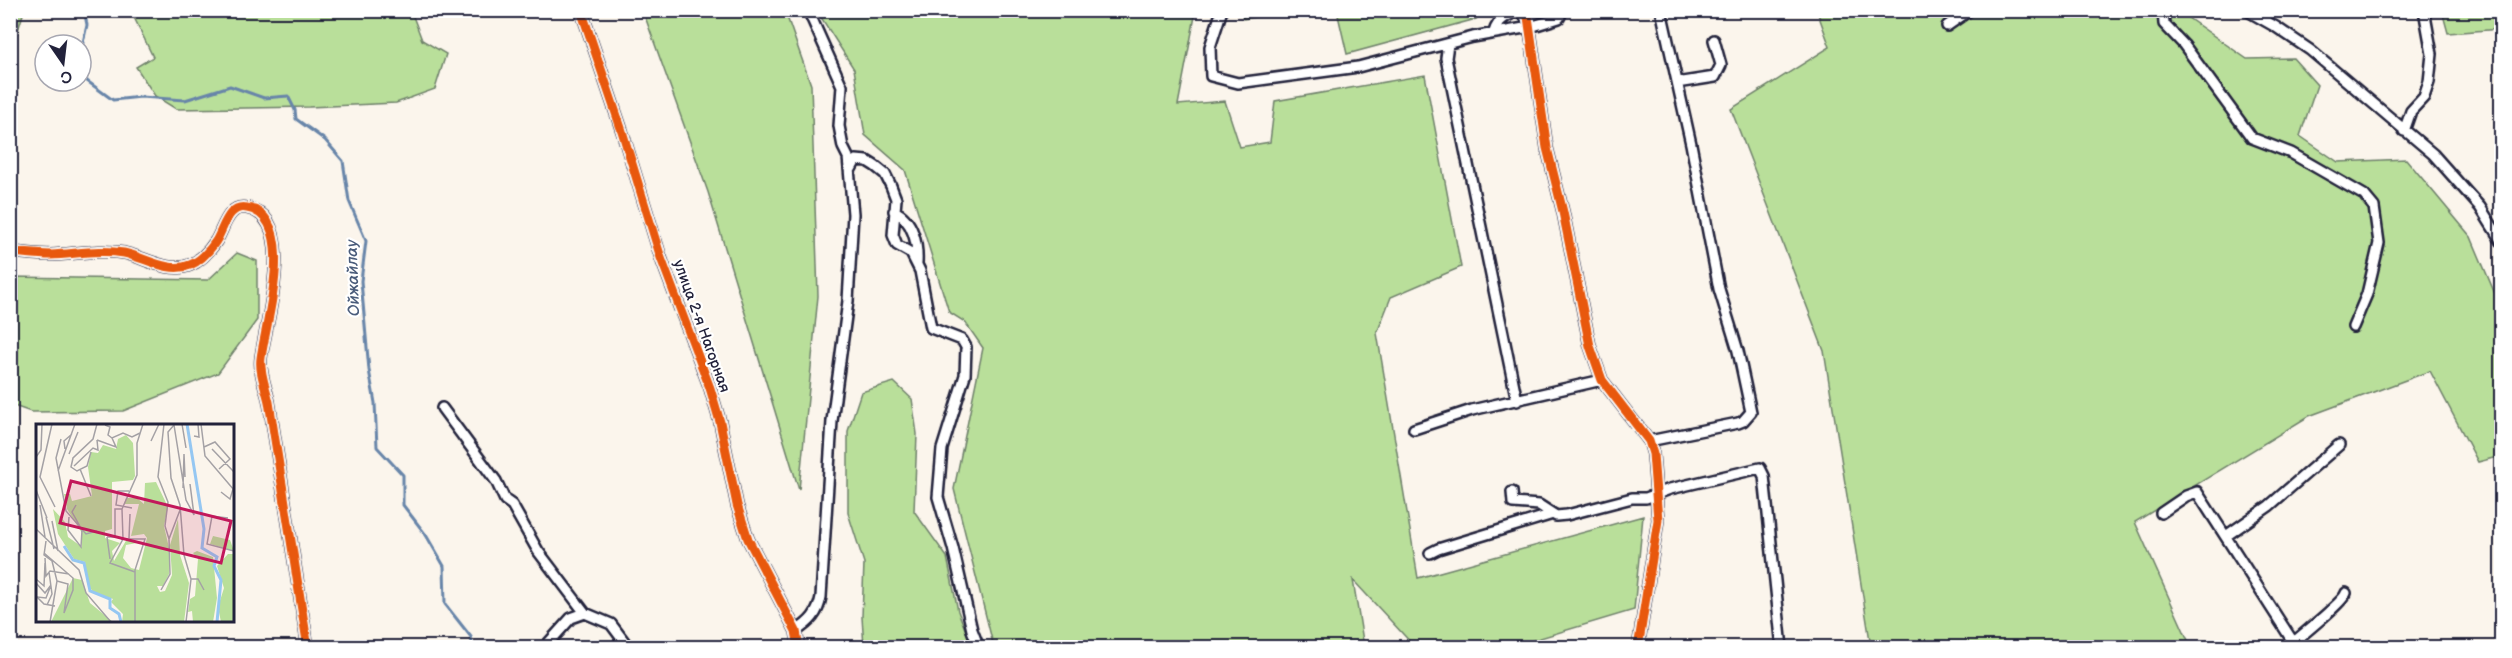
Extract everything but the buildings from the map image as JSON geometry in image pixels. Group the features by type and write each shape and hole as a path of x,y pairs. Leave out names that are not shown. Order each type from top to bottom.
{"street":[{"name":"улица 2-я Нагорная","path":"581,10 661,258 710,388 742,522 796,631 800,648"},
{"path":"796,631 811,621 819,607 821,597 832,421 851,264 853,214 850,171 839,126 842,86 808,10"},
{"path":"1222,10 1210,47 1211,75 1238,83 1358,67 1494,32 1519,29 1528,18"},
{"path":"1528,18 1559,18 1563,10"},
{"path":"1648,441 1738,423 1751,412 1738,351 1719,289 1661,10"},
{"path":"1947,26 1970,10"},
{"path":"2163,10 2164,24 2184,45 2252,138 2291,153 2364,195 2374,207 2379,243 2367,294 2354,327"},
{"path":"2246,10 2276,27 2310,51 2433,154 2480,207 2502,242"},
{"path":"2404,131 2411,111 2424,97 2429,82 2432,54 2424,10"},
{"path":"1494,32 1496,25 1510,13 1522,11 1528,18 1547,148 1563,212 1590,346 1602,380 1648,441 1653,454 1658,520 1638,648"},
{"path":"1677,80 1683,82 1714,77 1721,64 1714,40"},
{"path":"1448,44 1446,58 1517,401"},
{"path":"850,171 856,160 867,161 885,174 896,199 893,235 897,245 911,253 917,265 932,328 962,340 966,347 965,375 942,449 938,496 972,630 979,648"},
{"path":"10,252 51,255 104,250 164,265 188,267 200,260 216,241 232,212 242,207 255,209 265,218 272,232 276,251 270,315 261,358 261,372 269,402 308,648"},
{"path":"894,211 901,214 913,231 918,251 917,265"},
{"path":"1414,429 1472,410 1602,380"},
{"path":"442,408 496,481 505,500 512,505 538,550 585,613 611,624 629,648"},
{"path":"2226,536 2269,506 2338,445"},
{"path":"1430,554 1438,549 1553,514 1567,515 1632,498 1647,498 1657,493 1760,468 1763,470 1782,648"},
{"path":"1512,492 1513,503 1539,505 1553,514"},
{"path":"2161,513 2186,496 2197,492 2295,645 2328,610 2342,600 2346,593"},
{"path":"544,648 571,618 585,613"}],"green space":[{"path":"1241,10 1296,10 1296,11 1243,19"},
{"path":"1337,10 1483,11 1476,19 1347,54"},
{"path":"10,11 24,11 11,53"},
{"path":"131,11 411,11 422,40 446,54 435,89 396,103 176,109 155,96 136,67 153,57"},
{"path":"643,11 785,11 811,85 818,296 799,490 708,192"},
{"path":"817,11 1196,11 1178,105 1225,101 1240,147 1270,142 1275,101 1425,75 1461,267 1391,297 1377,333 1418,578 1643,516 1634,610 1510,647 1415,647 1353,580 1364,647 996,647 992,640 954,489 983,348 965,322 949,312 905,170 865,135 854,69"},
{"path":"1817,11 2178,11 2247,59 2293,58 2317,85 2300,136 2338,162 2406,159 2471,237 2501,308 2501,456 2478,462 2430,371 2309,416 2135,522 2191,647 1871,647 1824,351 1731,109 1830,47"},
{"path":"2442,11 2501,11 2501,29 2448,33"},
{"path":"237,253 257,261 257,320 218,373 123,411 31,412 11,405 11,277 208,280"},
{"path":"894,382 912,399 917,434 914,511 947,557 958,611 972,647 864,647 862,617 864,563 848,513 848,431 861,392"}],"waterway":[{"name":"Ойжайлау","path":"84,10 87,25 85,33"},
{"name":"Ойжайлау","path":"93,85 113,100 141,97 185,100 230,86 264,98 288,96 295,110 296,119 325,140 343,161 349,201 366,241 361,281 369,370 375,403 377,447 403,475 403,505 426,535 444,566 445,604 471,637 473,648"}],"cycle path":[{"path":"581,10 622,131 661,258 710,388 720,422 737,505 748,539 796,631 799,648"},
{"path":"1527,10 1547,148 1563,212 1590,346 1602,380 1649,441 1653,454 1658,520 1638,648"},
{"path":"10,252 51,255 115,252 165,266 182,267 194,263 208,251 216,241 227,218 235,210 247,208 263,216 272,231 275,274 261,369 269,402 308,648"}]}
